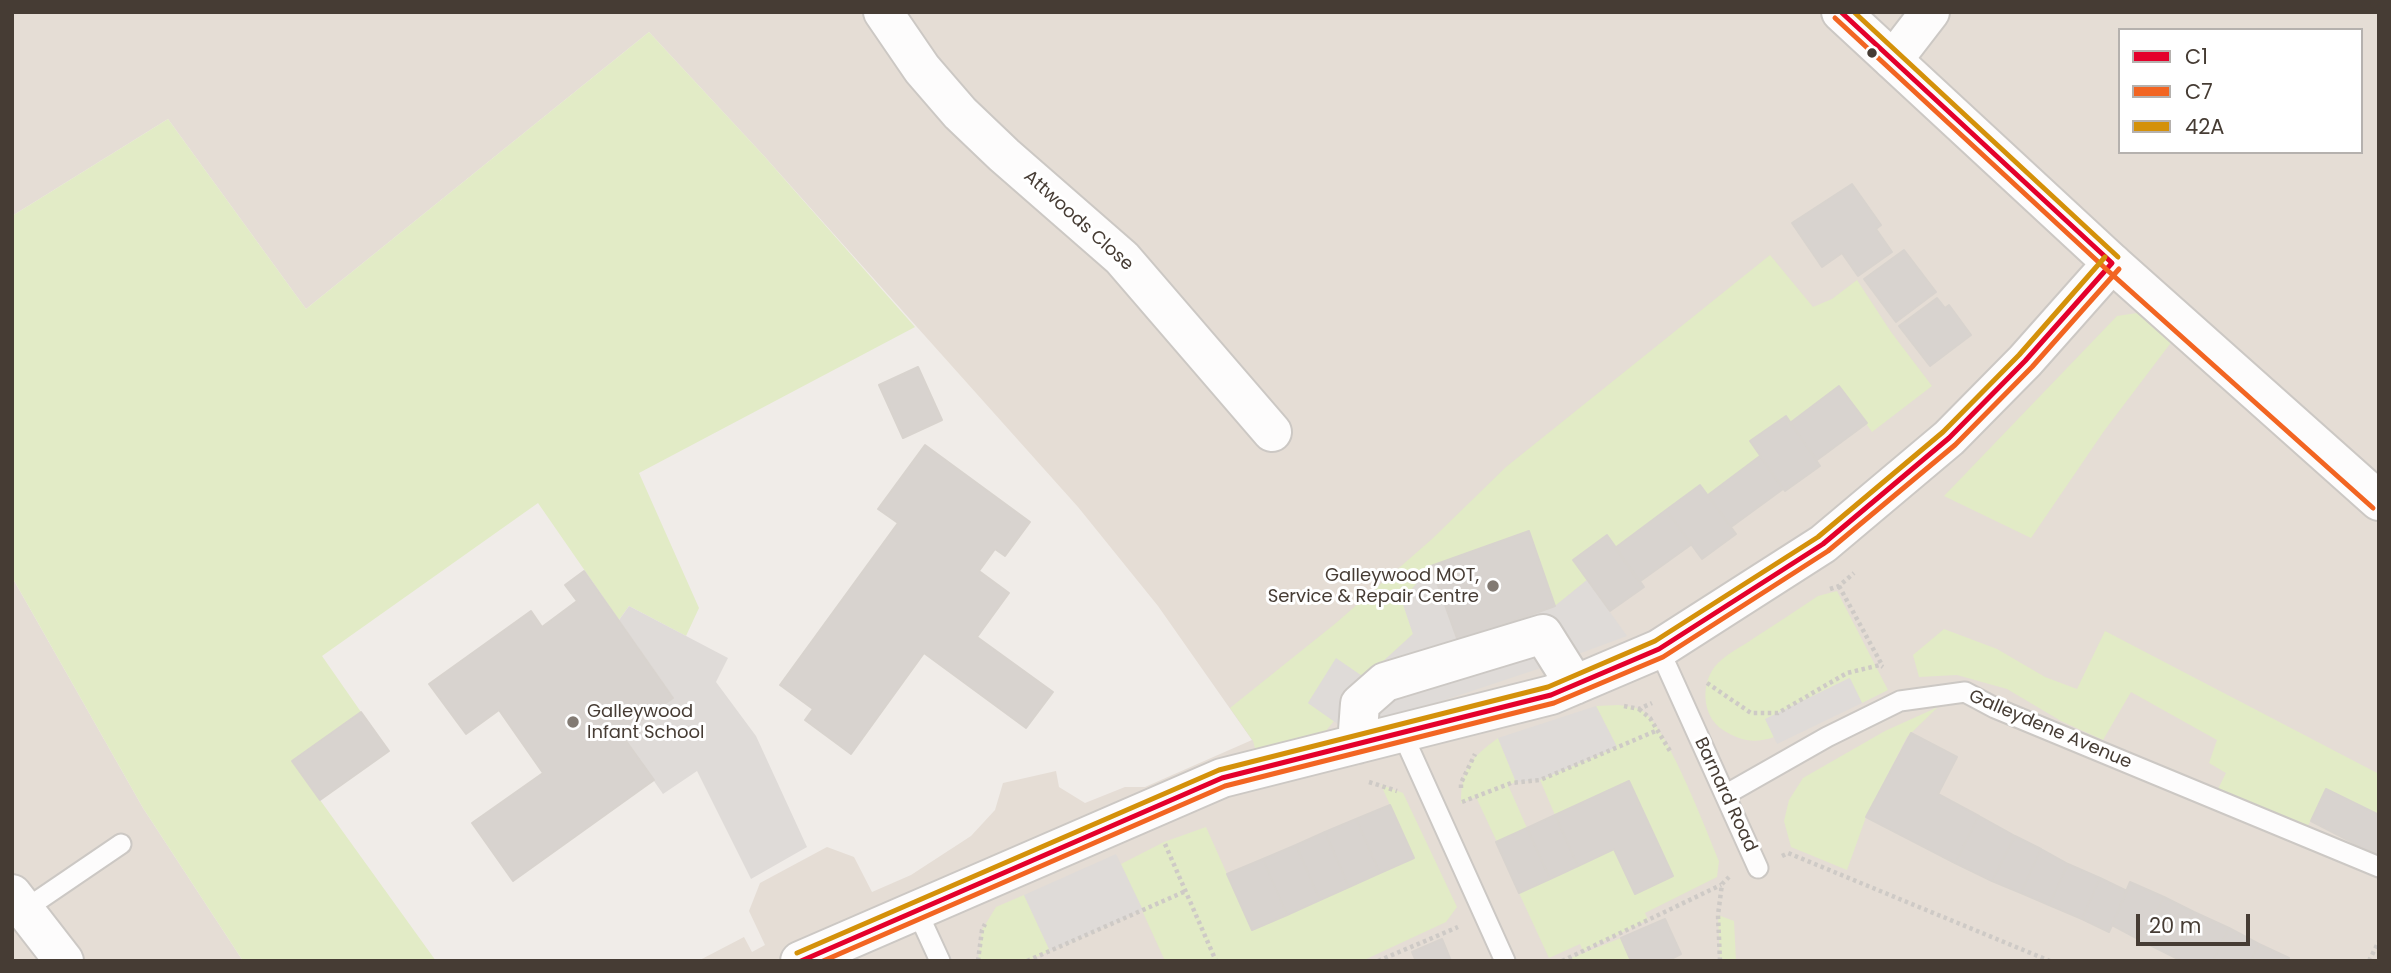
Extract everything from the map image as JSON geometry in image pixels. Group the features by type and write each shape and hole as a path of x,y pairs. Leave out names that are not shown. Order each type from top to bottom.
{"street":[{"name":"Attwoods Close","path":"883,12 922,69 960,113 1130,267 1272,432"},
{"path":"1841,12 2112,263 2379,501"},
{"path":"1893,60 1930,12"},
{"path":"800,961 1222,778 1551,695 1659,649 1823,544 1949,438 2025,361 2112,263"},
{"path":"1357,744 1360,704 1385,681 1543,634 1575,685"},
{"path":"18,902 64,961"}],"lane":[{"name":"Barnard Road","path":"1659,649 1758,868"},
{"name":"Galleydene Avenue","path":"1726,795 1828,737 1900,701 1965,692 2008,714 2379,867"},
{"path":"1402,733 1505,961"},
{"path":"18,902 121,844"},
{"path":"917,911 940,961"}],"path":[{"path":"1839,586 1900,701"},
{"path":"1676,691 1700,679 1751,713 1778,713 1847,673 1880,665 1883,667"},
{"path":"1639,709 1650,718 1676,762"},
{"path":"1359,783 1371,782 1403,793 1417,820 1500,786 1540,780 1658,730"},
{"path":"1150,811 1216,961"},
{"path":"1758,868 1788,853 2050,961"},
{"name":"Barnard Road","path":"1562,961 1722,884 1731,873 1735,877 1758,868"},
{"path":"1720,961 1718,915 1722,884"},
{"path":"1027,961 1186,891"},
{"path":"1378,961 1485,915"},
{"path":"2369,961 2379,941"}],"shaded area":[{"path":"12,12 2379,12 2379,961 698,961 744,937 752,952 765,945 749,911 760,883 827,847 854,857 872,892 911,875 971,836 995,810 1003,783 1056,771 1059,787 1085,803 1125,787 1145,787 1252,740 1158,606 1078,507 764,156 649,32 306,309 168,119 12,216"},
{"path":"1431,566 1458,641 1555,606 1587,580 1627,636 1535,670 1349,732 1308,703 1336,658 1365,678 1413,634 1402,601"},
{"path":"12,577 143,808 243,961 12,961"},
{"path":"629,606 728,658 716,682 756,736 807,847 751,879 697,771 663,794 621,734 673,697 619,620"},
{"path":"1850,678 1862,703 1777,744 1765,719"},
{"path":"1596,706 1617,747 1540,780 1516,782 1498,738"},
{"path":"1116,854 1143,910 1050,951 1024,895"}],"green space":[{"path":"649,32 764,156 915,327 639,473 699,608 686,636 629,606 619,620 538,503 322,656 361,712 292,761 436,961 243,961 143,808 12,577 12,216 168,119 306,309"},
{"path":"1770,255 1813,307 1832,299 1857,280 1891,332 1932,386 1872,432 1839,386 1790,423 1750,441 1760,456 1708,495 1700,485 1615,548 1607,535 1573,559 1587,580 1555,606 1529,532 1431,566 1402,601 1413,634 1365,678 1336,659 1308,703 1334,721 1321,737 1258,759 1253,741 1230,708 1336,623 1432,539 1506,467"},
{"path":"2137,313 2156,318 2176,336 2104,431 2031,538 1944,496 2117,316"},
{"path":"1837,591 1888,690 1862,703 1849,678 1766,719 1774,737 1767,739 1742,739 1716,724 1707,707 1706,688 1712,670 1718,663 1818,596"},
{"path":"1944,629 1997,649 2045,677 2077,689 2105,631 2379,774 2379,815 2327,789 2303,835 2213,799 2226,773 2209,763 2217,740 2131,692 2103,740 2061,721 2007,689 1957,675 1919,677 1913,655"},
{"path":"1619,705 1641,710 1651,720 1674,757 1719,861 1717,877 1645,913 1648,920 1583,951 1580,944 1549,958 1519,893 1614,849 1635,894 1673,876 1629,781 1555,815 1540,780 1617,747 1596,706"},
{"path":"1938,707 1907,737 1866,817 1847,870 1791,847 1784,821 1789,800 1803,778 1885,731"},
{"path":"1498,738 1516,782 1508,785 1527,828 1497,842 1476,797 1461,803 1461,791 1469,765"},
{"path":"1381,785 1403,793 1457,907 1446,922 1362,961 1165,961 1121,864 1164,842 1206,827 1252,930 1414,858"},
{"path":"1024,895 1050,951 1027,961 978,961 982,930 996,907"},
{"path":"1718,915 1734,921 1736,961 1720,961"},
{"path":"1621,938 1631,961 1563,961"}],"building":[{"path":"1852,184 1881,225 1876,229 1892,252 1858,276 1842,253 1822,267 1792,223"},
{"path":"1904,250 1936,292 1896,322 1864,279"},
{"path":"1937,298 1945,308 1949,305 1971,335 1930,366 1899,326"},
{"path":"918,367 942,420 903,438 879,385"},
{"path":"1839,386 1867,423 1817,460 1790,423"},
{"path":"1786,416 1820,466 1785,491 1750,441"},
{"path":"925,445 1030,522 1005,556 995,549 979,571 1009,593 977,637 1053,692 1026,728 924,653 851,754 805,720 813,709 780,685 898,523 878,509"},
{"path":"1760,456 1783,489 1731,527 1708,495"},
{"path":"1700,485 1736,534 1702,559 1666,510"},
{"path":"1666,510 1692,544 1639,582 1615,548"},
{"name":"Galleywood MOT, Service & Repair Centre","path":"1529,531 1555,606 1458,641 1431,566"},
{"path":"1607,535 1644,587 1610,611 1573,560"},
{"name":"Galleywood Infant School","path":"584,571 673,698 621,734 654,780 513,881 472,823 543,773 499,710 466,734 429,684 531,611 542,627 577,601 565,585"},
{"path":"361,712 389,751 320,800 292,761"},
{"path":"1911,733 1957,757 1938,794 1979,816 1955,863 1866,817"},
{"path":"1629,781 1673,876 1635,894 1614,849 1578,866 1555,815"},
{"path":"2326,789 2379,815 2379,856 2311,821"},
{"path":"1390,805 1414,858 1380,873 1356,819"},
{"path":"1555,815 1578,866 1550,879 1527,828"},
{"path":"1979,816 2015,836 1992,881 1955,863"},
{"path":"1356,819 1380,873 1349,887 1325,832"},
{"path":"1527,828 1550,879 1519,893 1496,842"},
{"path":"1325,832 1349,887 1320,900 1296,845"},
{"path":"2015,836 2041,849 2021,893 1992,881"},
{"path":"1296,845 1320,900 1287,915 1263,859"},
{"path":"2041,849 2068,864 2049,905 2021,893"},
{"path":"1263,859 1287,915 1252,930 1227,874"},
{"path":"2068,864 2100,878 2082,919 2049,905"},
{"path":"2100,878 2127,891 2109,932 2082,919"},
{"path":"2130,882 2164,897 2142,941 2112,925"},
{"path":"2164,897 2194,912 2172,956 2142,941"},
{"path":"2194,912 2229,928 2213,961 2182,961 2172,956"},
{"path":"1665,919 1681,954 1667,961 1631,961 1621,938"},
{"path":"2229,928 2259,944 2251,961 2213,961"},
{"path":"1442,939 1451,961 1416,961 1412,952"},
{"path":"2259,944 2289,958 2288,961 2251,961"}],"transit line":[{"name":"C1","path":"1841,12 2112,263"},
{"name":"42A","path":"1854,12 2118,257"},
{"name":"C7","path":"1835,18 2106,269 2373,508"},
{"name":"42A","path":"797,953 1219,770 1548,687 1655,641 1818,537 1943,432 2019,355 2105,257"},
{"name":"C1","path":"801,961 1222,778 1551,695 1659,649 1823,544 1949,438 2025,361 2112,263"},
{"name":"C7","path":"823,961 1225,786 1554,703 1663,657 1828,551 1955,445 2032,367 2119,269"}],"place":[{"name":"Galleywood MOT, Service & Repair Centre","path":"1493,586"},
{"name":"Galleywood Infant School","path":"573,722"}]}
